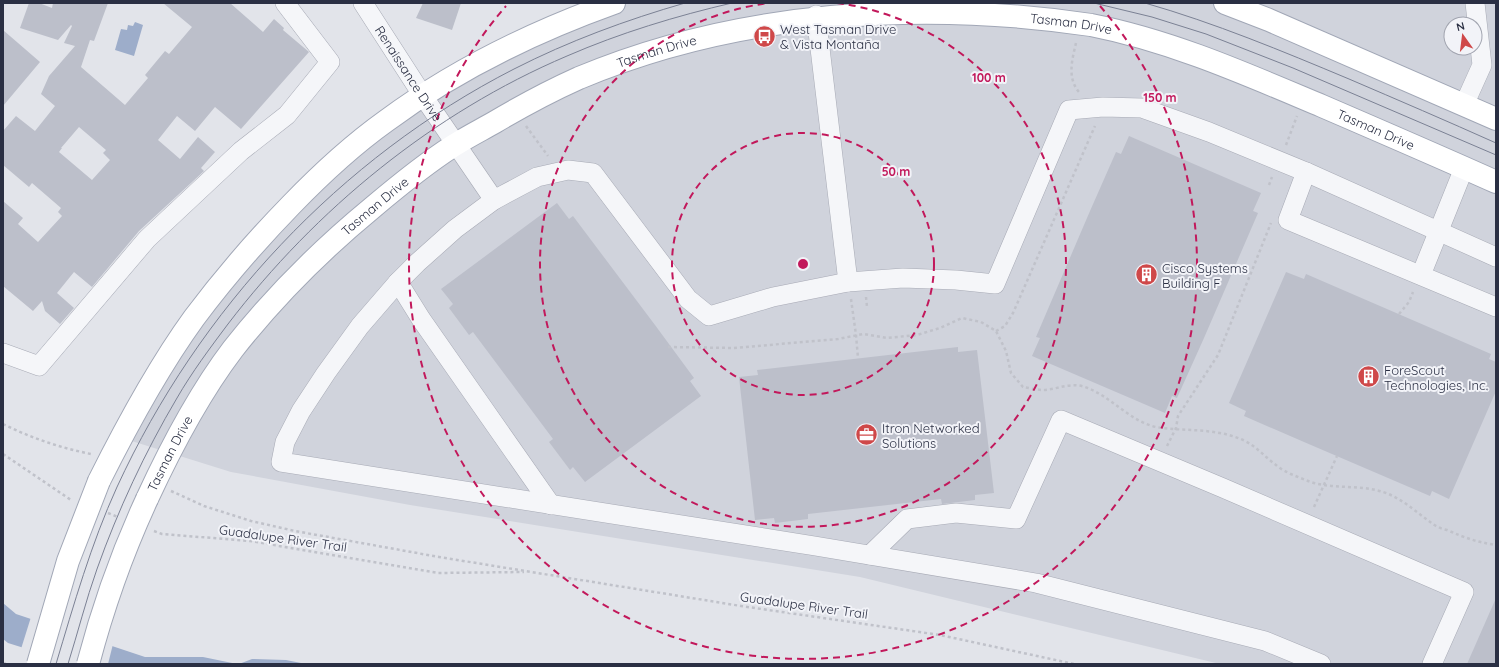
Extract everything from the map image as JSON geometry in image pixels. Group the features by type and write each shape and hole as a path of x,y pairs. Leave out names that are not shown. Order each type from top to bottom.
{"main road":[{"path":"38,664 68,560 99,481 109,460 162,366 194,319 231,272 264,234 309,186 350,149 386,121 423,96 508,46 572,18 614,3"},
{"path":"1225,3 1269,20 1496,119"},
{"name":"Tasman Drive","path":"88,664 114,580 133,530 171,449 204,391 232,351 264,311 323,250 418,170 456,144 532,101 577,79 637,56 727,32 774,22 815,9 930,8 986,10 1043,16 1090,24 1143,37 1196,54 1246,73 1496,182"}],"street":[{"path":"3,353 39,366 147,239 241,151 287,115 330,62 285,3"},
{"name":"Renaissance Drive","path":"363,3 423,96 494,200"},
{"path":"1464,105 1482,65 1475,3"},
{"path":"815,9 848,282"},
{"path":"1321,664 1265,641 1036,583 870,555 281,462 285,442 301,411 360,326 398,282 455,229 494,200 537,177 568,170 593,173 688,299 709,316 772,297 848,282 903,278 956,280 995,284 1069,110 1094,108 1142,108 1209,132 1306,172 1496,257"},
{"path":"1420,275 1464,168"},
{"path":"1306,172 1288,220 1496,307"},
{"path":"398,282 421,319 551,505"},
{"path":"870,555 907,519 956,513 1016,519 1061,420 1464,592 1432,664"}],"path":[{"path":"996,331 1005,326 1020,299 1095,127 1094,108 1089,99 1081,94 1074,86 1071,74 1076,41"},
{"path":"525,124 549,158"},
{"path":"1159,461 1176,428 1178,416 1218,354 1272,218"},
{"path":"1399,314 1409,302 1420,275"},
{"path":"848,282 858,358"},
{"path":"668,347 734,348 838,339 863,334 887,338 917,335 940,328 962,318 981,322 996,331 1006,351 1011,373 1023,387 1044,390 1065,385 1084,386 1097,392 1137,420 1155,426 1223,433 1245,441 1264,453 1276,466 1309,481 1382,492 1398,499 1414,509 1434,525 1476,542 1496,545"},
{"path":"3,424 19,432 65,449 109,460"},
{"path":"3,454 68,498 75,501"},
{"path":"1307,524 1323,484 1337,456"},
{"name":"Guadalupe River Trail","path":"150,492 169,490 204,506 251,521 295,531 530,572 741,606 940,635 1074,664"},
{"path":"104,512 118,518"},
{"name":"Guadalupe River Trail","path":"147,528 162,534 250,541 438,573 530,572"},
{"path":"3,663 7,664"}],"shaded area":[{"path":"615,3 1496,3 1496,664 1220,664 860,577 410,505 231,472 122,438 273,225 422,95"}],"water":[{"path":"135,22 143,25 134,56 115,50 121,29 127,30 128,25 133,26"},
{"path":"3,603 16,614 145,657 203,657 237,664 75,664 8,643 3,639"},
{"path":"252,659 286,660 306,664 239,664"}],"pier":[{"path":"31,617 113,644 108,664 68,664 21,649"}],"building":[{"path":"29,3 39,3 52,8 53,3 108,3 94,41 90,40 81,67 125,105 148,78 145,75 165,51 169,54 192,27 163,3 230,3 263,32 274,19 284,28 283,30 309,52 241,129 215,107 195,131 177,116 158,140 180,159 198,137 215,152 201,168 204,171 139,231 92,287 74,272 57,293 74,308 60,324 45,311 42,301 33,311 3,286 3,201 23,218 18,224 38,242 62,216 58,212 61,208 32,183 29,187 3,165 3,131 16,116 35,131 55,106 41,94 49,76 75,46 64,43 72,26 71,25 58,40 20,28","holes":["79,127 106,150 103,153 110,160 92,180 59,152"]},
{"path":"423,3 461,3 452,30 416,18"},
{"path":"3,30 40,62 3,106"},
{"name":"Cisco Systems Building F","path":"1129,136 1261,193 1253,211 1258,213 1204,338 1177,398 1172,396 1165,413 1032,356 1040,338 1036,337 1116,152 1121,154"},
{"path":"557,203 569,219 573,216 655,325 694,378 690,381 701,396 585,482 573,467 570,470 549,442 553,439 473,332 469,335 449,308 453,304 441,289"},
{"name":"ForeScout Technologies, Inc.","path":"1286,272 1304,279 1306,274 1491,354 1489,359 1496,362 1496,391 1449,499 1432,491 1430,496 1244,416 1246,411 1229,403"},
{"name":"Itron Networked Solutions","path":"958,347 958,352 977,350 994,493 975,495 975,500 942,504 941,499 808,514 808,519 775,523 774,518 755,520 739,377 758,375 757,370"},
{"path":"1496,598 1496,664 1467,664"}],"tram line":[{"path":"56,664 69,619 99,530 117,487 150,422 189,359 233,300 281,245 334,193 390,147 450,105 514,69 556,49 619,24 685,3"},
{"path":"68,664 89,592 105,547 123,503 165,418 195,369 228,324 262,282 299,242 380,168 424,136 470,106 518,79 567,56 628,33 669,19 732,3"},
{"path":"1094,3 1152,17 1206,34 1293,68 1496,155"},
{"path":"1145,3 1223,28 1349,79 1496,143"}],"place":[{"name":"West Tasman Drive & Vista Montaña","path":"764,36"},
{"name":"Cisco Systems Building F","path":"1147,275"},
{"name":"ForeScout Technologies, Inc.","path":"1368,377"},
{"name":"Itron Networked Solutions","path":"866,435"}]}
